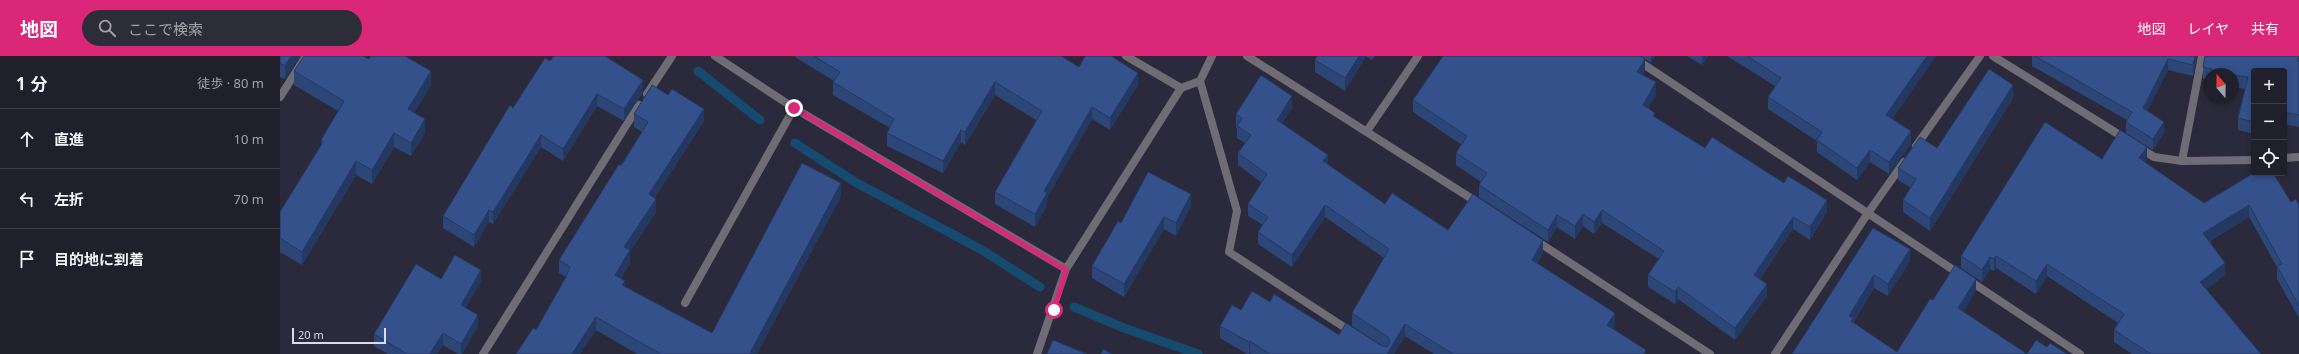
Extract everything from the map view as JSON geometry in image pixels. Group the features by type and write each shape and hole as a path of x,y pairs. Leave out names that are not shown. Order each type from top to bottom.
{"street":[{"path":"280,97 306,56"},
{"path":"483,354 672,56"},
{"path":"715,56 794,108 1066,270"},
{"path":"1126,56 1180,88"},
{"path":"1212,56 1200,81 1237,211 1229,252 1359,337"},
{"path":"1247,56 1486,208"},
{"path":"1367,131 1418,56"},
{"path":"1631,56 2080,354"},
{"path":"1775,354 1868,213 1980,56"},
{"path":"1993,56 2154,157 2182,161 2251,160"},
{"path":"2182,161 2202,56"},
{"path":"1037,354 1066,270 1180,88 1200,81"},
{"path":"686,303 794,108"},
{"path":"2287,158 2299,157"},
{"path":"1525,234 1710,354"}],"building":[{"path":"280,56 291,56 285,66 280,63"},
{"path":"304,56 363,56 369,59 371,56 405,56 431,71 408,109 425,119 411,143 394,133 372,170 356,161 302,252 280,238 280,212 323,142 321,140 344,101 294,71"},
{"path":"554,56 605,56 643,80 624,109 597,94 563,149 541,135 493,212 489,210 474,235 443,216 510,105 513,108 545,58 550,61"},
{"path":"814,56 1061,56 1079,67 1085,56 1111,56 1138,73 1110,118 1092,107 1044,191 1047,193 1035,214 995,192 1042,111 995,82 965,132 961,130 943,161 887,133 894,119 833,82 840,72"},
{"path":"1317,56 1359,56 1345,78 1315,60"},
{"path":"1443,56 1640,56 1645,59 1637,72 1656,82 1643,105 1655,113 1653,116 1705,148 1712,137 1784,183 1788,176 1827,200 1810,227 1793,217 1754,275 1767,284 1735,328 1678,287 1675,292 1648,275 1664,251 1602,210 1594,222 1583,214 1575,226 1557,215 1548,230 1479,185 1487,173 1456,153 1467,136 1413,100"},
{"path":"1747,56 1927,56 1886,115 1911,131 1889,162 1870,150 1857,168 1817,140 1822,132 1768,97 1781,78"},
{"path":"2035,56 2195,56 2193,65 2168,59 2143,108 2164,122 2153,139 2126,122 2132,112"},
{"path":"2205,56 2299,56 2299,115 2287,113 2287,68 2251,68 2251,121 2238,118 2248,77 2239,76 2239,68 2203,67"},
{"path":"1989,69 2013,85 1930,218 1903,200 1916,179 1898,168 1920,137 1937,148"},
{"path":"1261,75 1292,96 1277,120 1328,155 1323,161 1385,204 1392,193 1448,230 1473,194 1543,240 1532,260 1615,313 1607,325 1646,350 1644,354 1453,354 1405,324 1387,354 1270,354 1250,341 1249,342 1220,326 1232,305 1241,310 1252,291 1270,302 1274,294 1339,335 1346,323 1382,346 1387,347 1390,342 1388,337 1352,313 1389,249 1325,205 1292,255 1258,232 1268,217 1248,204 1267,174 1238,153 1251,135 1237,126 1242,118 1236,114"},
{"path":"652,85 668,95 672,89 704,109 649,194 656,199 624,247 630,250 615,275 625,281 622,285 712,333 802,163 841,183 750,353 753,354 661,354 596,317 572,354 516,354 533,328 536,330 566,277 570,267 559,260 619,164 621,166 648,122 634,114"},
{"path":"2045,122 2102,159 2120,130 2147,147 2139,158 2204,203 2251,175 2275,176 2291,202 2296,199 2299,205 2299,306 2277,266 2282,264 2249,205 2203,233 2225,263 2200,282 2261,354 2151,354 2114,330 2124,314 2047,264 2036,281 1996,256 1994,259 1990,257 1982,270 1961,256"},
{"path":"1148,172 1191,194 1176,223 1164,217 1124,284 1092,266 1118,221 1121,223"},
{"path":"1873,228 1910,249 1888,284 1874,275 1849,316 1853,318 1851,321 1897,352 1930,299 1933,300 1955,265 1976,279 1958,308 2027,354 1792,354"},
{"path":"455,255 481,270 461,305 478,315 461,344 443,333 430,354 407,354 374,334 416,264 441,279"},
{"path":"1053,340 1087,354 1047,354"},
{"path":"2036,340 2047,347 2050,343 2067,354 2027,354"},
{"path":"1103,349 1112,354 1101,354"}],"waterway":[{"path":"698,71 760,120"},
{"path":"795,143 855,182 982,250 1040,287"},
{"path":"1074,307 1124,328 1198,354"}],"route":[{"path":"794,108 1066,270 1054,310"}]}
